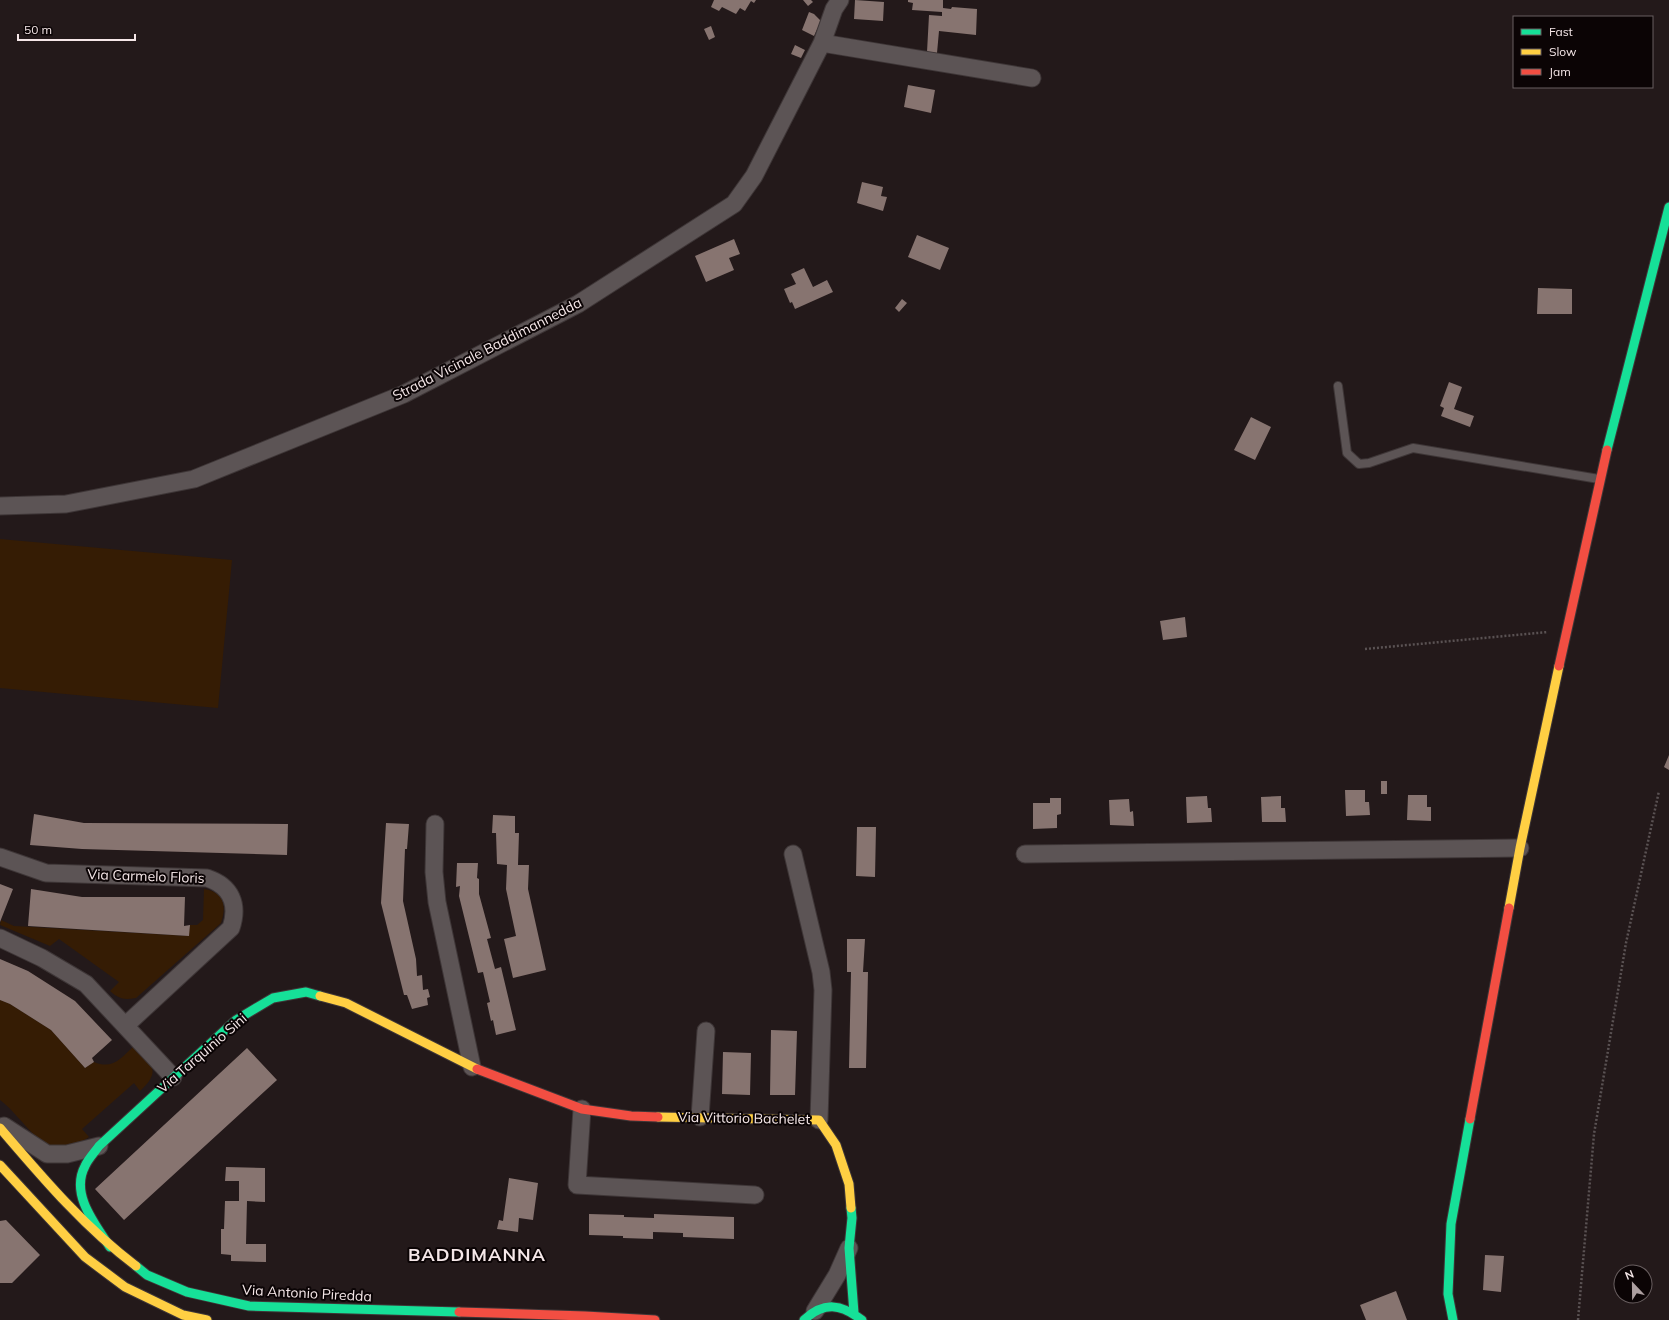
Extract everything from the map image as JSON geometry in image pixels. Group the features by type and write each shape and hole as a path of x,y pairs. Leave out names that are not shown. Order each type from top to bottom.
{"street":[{"name":"Strada Vicinale Baddimannedda","path":"0,506 66,504 194,479 404,394 578,304 734,204 754,176 822,43 834,9 840,0"},
{"path":"822,43 1032,78"},
{"path":"1453,1320 1448,1294 1451,1224 1520,848 1566,630 1600,479 1669,207"},
{"path":"435,824 434,872 437,902 472,1067"},
{"path":"1025,854 1520,848"},
{"path":"793,854 821,972 823,990 819,1120"},
{"name":"Via Carmelo Floris","path":"0,857 46,873 207,878 216,881 225,887 233,902 234,911 231,928 126,1025"},
{"path":"0,938 42,958 86,984 126,1025 173,1077"},
{"name":"Via Tarquinio Sini","path":"110,1247 87,1208 79,1190 84,1168 99,1146 236,1020 274,998 306,992 346,1002 472,1067"},
{"path":"700,1117 706,1031"},
{"name":"Via Vittorio Bachelet","path":"472,1067 582,1109 631,1116 819,1120 836,1145 849,1184 852,1218 849,1248 854,1313"},
{"path":"582,1109 577,1185 755,1195"},
{"name":"Via Tarquinio Sini","path":"0,1123 47,1154 67,1154 99,1146"},
{"name":"Via Antonio Piredda","path":"0,1128 59,1196 110,1247 147,1275 187,1292 249,1306 585,1316 655,1320"},
{"path":"0,1165 85,1258 124,1287 183,1315 207,1320"},
{"name":"Via Vittorio Bachelet","path":"810,1315 837,1275 849,1248"},
{"path":"810,1315 824,1307 835,1306 845,1308 862,1320"}],"lane":[{"path":"1338,386 1347,453 1359,464 1368,463 1413,448 1600,479"}],"path":[{"path":"1365,649 1566,630"},
{"path":"1578,1320 1594,1134 1626,943 1659,791"}],"shaded area":[{"path":"0,539 232,560 218,708 0,688"},
{"path":"204,889 216,893 222,900 224,911 221,923 136,998 122,998 113,994 110,991 119,982 59,939 50,946 0,925 1,920 14,926 188,936 190,925 197,925 203,920"},
{"path":"0,1000 10,1004 51,1030 85,1068 94,1062 106,1065 112,1064 134,1046 150,1062 153,1072 151,1078 140,1091 134,1083 82,1129 89,1137 73,1145 60,1147 49,1145 29,1130 0,1100"}],"building":[{"path":"714,0 756,0 754,3 751,1 745,11 740,8 736,14 722,7 719,11 711,7"},
{"path":"803,0 811,0 813,2 808,6"},
{"path":"855,0 884,2 883,21 854,19"},
{"path":"908,0 943,0 943,8 951,9 952,7 977,9 976,35 939,31 937,53 927,52 929,15 942,16 942,12 912,10 913,3 908,2"},
{"path":"809,12 814,14 821,21 814,36 802,30"},
{"path":"711,26 715,37 709,40 704,29"},
{"path":"795,45 805,50 801,58 791,54"},
{"path":"908,85 935,90 931,113 904,107"},
{"path":"862,182 883,187 881,196 887,197 883,211 857,203"},
{"path":"917,235 949,248 940,270 908,257"},
{"path":"734,239 740,254 729,258 734,270 706,282 695,256"},
{"path":"804,268 813,287 827,280 833,292 795,309 792,302 790,303 784,289 796,284 791,274"},
{"path":"1538,288 1572,289 1572,314 1537,314"},
{"path":"902,299 907,303 899,312 895,308"},
{"path":"1449,382 1462,387 1454,409 1474,416 1470,427 1441,416 1444,408 1440,406"},
{"path":"1251,417 1271,427 1255,460 1234,450"},
{"path":"1185,617 1187,637 1163,640 1160,621"},
{"path":"1669,755 1669,770 1664,767"},
{"path":"1381,781 1387,781 1387,794 1381,794"},
{"path":"1345,790 1365,790 1365,802 1369,802 1370,815 1346,816"},
{"path":"1408,795 1427,795 1427,807 1431,807 1431,821 1407,820"},
{"path":"1207,796 1208,808 1211,808 1212,822 1187,823 1186,797"},
{"path":"1281,796 1281,808 1285,808 1286,822 1262,822 1261,797"},
{"path":"1050,798 1061,798 1061,814 1057,815 1057,828 1033,829 1033,803 1050,803"},
{"path":"1129,799 1130,812 1133,811 1134,826 1110,825 1109,800"},
{"path":"34,814 84,823 288,824 287,855 82,849 30,845"},
{"path":"493,815 515,816 515,833 519,833 518,865 529,865 528,889 546,970 513,978 504,939 516,936 506,889 507,865 497,864 496,833 492,833"},
{"path":"386,823 409,824 407,849 405,849 403,901 416,959 417,976 422,975 423,990 428,989 430,997 427,998 428,1005 412,1009 407,995 404,995 381,903"},
{"path":"857,827 876,827 875,877 856,876"},
{"path":"457,863 478,863 477,878 479,879 479,894 491,938 487,939 495,969 501,967 516,1030 496,1035 493,1020 491,1021 487,1003 490,1002 483,972 478,973 459,896 460,886 456,887"},
{"path":"0,884 13,889 0,922"},
{"path":"31,889 82,897 185,897 184,926 190,925 189,936 28,926"},
{"path":"847,939 865,939 863,972 868,972 866,1068 849,1068 851,972 847,972"},
{"path":"0,959 28,971 75,1001 112,1040 92,1058 94,1062 85,1068 51,1030 10,1004 0,1000"},
{"path":"771,1030 797,1031 795,1095 770,1095"},
{"path":"247,1048 277,1080 124,1220 95,1189"},
{"path":"723,1052 751,1053 750,1095 722,1094"},
{"path":"226,1167 265,1168 265,1202 247,1201 246,1244 266,1244 266,1262 231,1261 231,1255 221,1254 221,1229 224,1229 225,1201 239,1201 239,1181 225,1181"},
{"path":"509,1178 538,1183 533,1220 519,1218 518,1232 497,1229 499,1220 503,1221"},
{"path":"589,1214 654,1218 654,1214 734,1217 734,1239 683,1237 683,1233 653,1232 653,1239 589,1235"},
{"path":"6,1220 40,1255 12,1283 0,1283 0,1221"},
{"path":"1485,1255 1504,1256 1501,1292 1483,1290"},
{"path":"1396,1291 1407,1320 1366,1320 1360,1305"}],"traffic: fast":[{"path":"1607,450 1669,207"},
{"path":"110,1247 86,1208 80,1187 81,1177 85,1166 89,1158 99,1146 236,1020 273,998 306,992 320,996"},
{"path":"1453,1320 1448,1294 1451,1224 1470,1119"},
{"path":"851,1208 852,1218 849,1248 854,1313"},
{"path":"136,1266 147,1275 187,1292 249,1306 459,1312"},
{"path":"804,1320 811,1314 826,1307 840,1308 862,1320"}],"traffic: slow":[{"path":"1509,908 1520,848 1559,666"},
{"path":"320,996 346,1003 477,1069"},
{"path":"658,1117 819,1120 836,1145 849,1184 851,1208"},
{"path":"0,1128 64,1201 99,1235 136,1266"},
{"path":"0,1165 85,1257 125,1287 183,1315 207,1320"}],"traffic: jam":[{"path":"1559,666 1607,450"},
{"path":"1470,1119 1509,908"},
{"path":"477,1069 582,1109 631,1116 658,1117"},
{"path":"459,1312 655,1320"}],"district":[{"name":"BADDIMANNA","path":"477,1255"}]}
